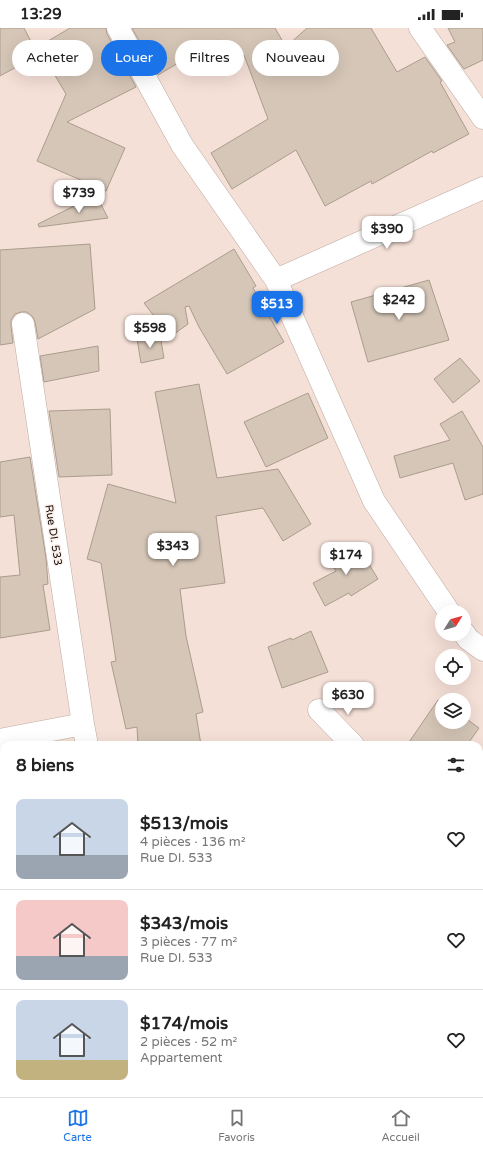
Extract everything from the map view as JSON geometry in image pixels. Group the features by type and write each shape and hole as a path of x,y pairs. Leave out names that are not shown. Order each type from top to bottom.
{"street":[{"path":"118,28 182,145 276,280 374,501 445,605"},
{"path":"420,28 483,118"},
{"path":"276,280 483,188"},
{"name":"Rue DI. 533","path":"23,324 86,741"},
{"path":"471,641 483,650"},
{"path":"319,710 349,741"},
{"path":"0,740 83,724"}],"building":[{"path":"0,28 24,28 30,40 12,40 12,69 0,76"},
{"path":"70,28 106,28 110,40 101,40 101,76 130,76 136,87 67,122 125,148 106,191 37,161 66,94 55,76 93,76 93,40 50,40"},
{"path":"132,28 275,28 282,40 252,40 252,76 339,76 339,40 294,40 307,28 371,28 397,72 425,57 442,81 440,82 469,134 433,153 432,151 372,184 371,181 325,206 296,150 232,189 211,153 268,119 244,55 244,40 175,40 175,65 167,70 167,40 139,40"},
{"path":"448,28 483,28 483,60 464,69 447,45 455,42"},
{"path":"96,195 108,218 39,227 38,224"},
{"path":"90,244 95,309 38,339 33,317 27,312 15,314 11,320 13,343 0,345 0,250"},
{"path":"234,249 256,286 253,288 284,342 227,374 199,327 189,306 185,307 188,324 170,337 144,303"},
{"path":"429,280 449,340 368,362 351,302"},
{"path":"160,335 164,358 141,363 137,339"},
{"path":"98,346 99,371 44,382 40,356"},
{"path":"460,358 480,381 453,403 434,379"},
{"path":"199,384 217,478 278,469 311,524 283,541 263,508 216,516 225,583 180,589 186,636 203,712 196,714 200,741 138,741 137,727 126,729 111,662 116,661 101,563 87,559 108,484 176,503 155,392"},
{"path":"308,393 328,438 266,467 244,422"},
{"path":"110,409 112,475 59,477 49,411"},
{"path":"462,411 483,447 483,494 465,500 453,463 400,478 394,456 450,440 440,424"},
{"path":"30,457 46,558 48,584 43,585 50,630 0,638 0,577 20,575 14,515 0,517 0,462"},
{"path":"356,543 378,579 351,596 349,593 325,606 313,583 336,571 329,560"},
{"path":"311,631 328,672 282,688 268,647 291,638 292,640"},
{"path":"435,704 435,729 471,729 471,722 479,728 470,741 410,741"}]}
